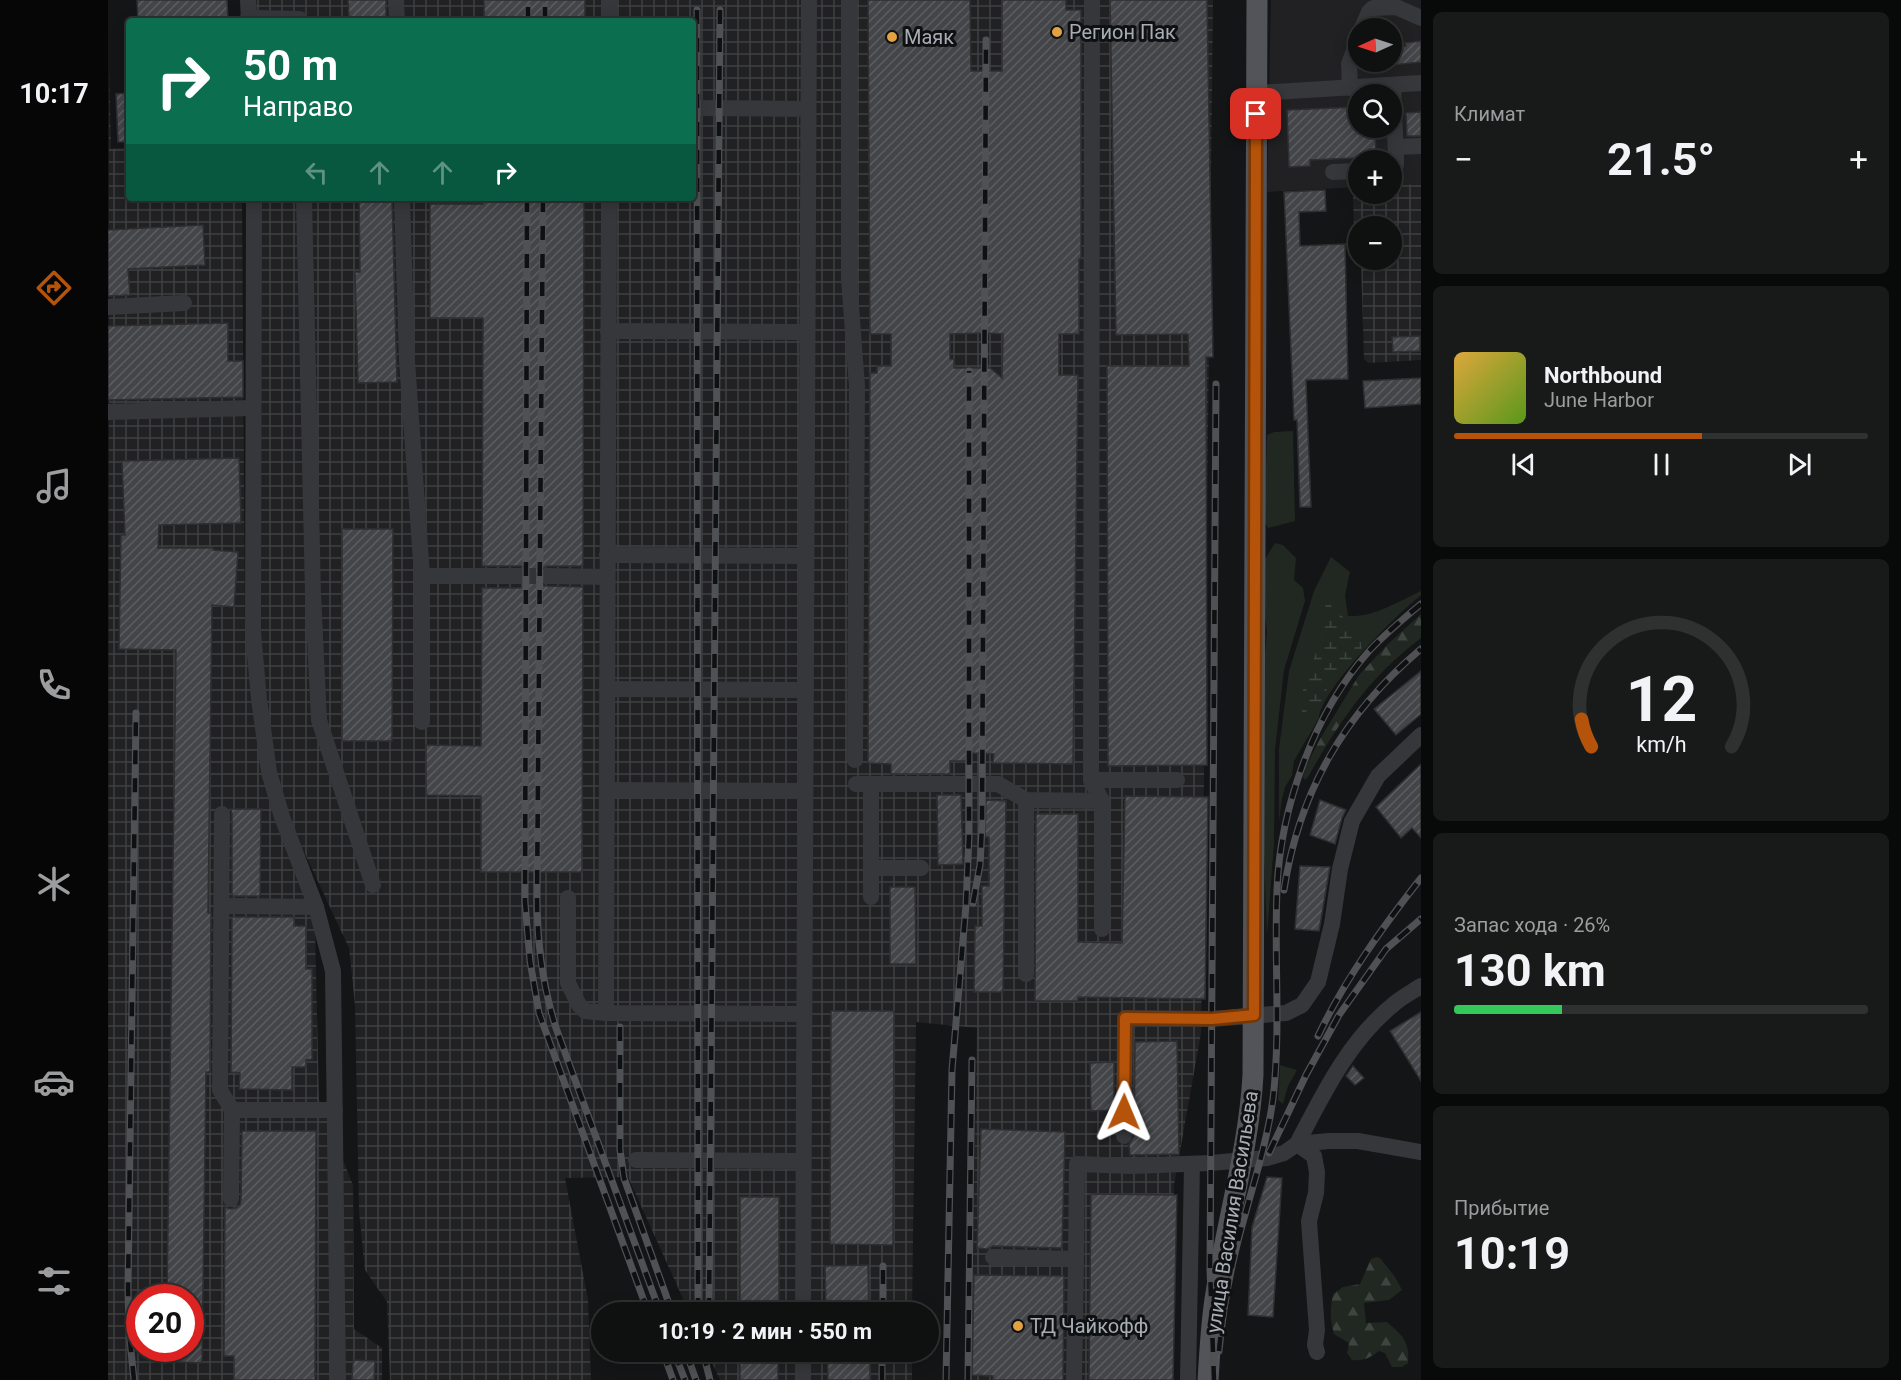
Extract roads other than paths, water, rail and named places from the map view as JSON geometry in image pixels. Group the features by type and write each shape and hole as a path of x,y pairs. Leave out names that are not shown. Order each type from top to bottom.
{"main road":[{"name":"улица Василия Васильева","path":"1208,1380 1216,1293 1251,1104 1254,1015 1257,0"}],"lane":[{"path":"248,0 249,18"},
{"path":"396,0 397,18"},
{"path":"609,0 609,18"},
{"path":"803,1302 809,0"},
{"path":"849,0 849,279 857,387 855,760"},
{"path":"1092,0 1091,780 1102,801 1102,929"},
{"path":"1366,18 1373,8 1396,7 1421,18"},
{"path":"1402,85 1421,84"},
{"path":"1256,93 1348,88"},
{"path":"696,108 808,109"},
{"path":"1396,138 1396,147 1421,146"},
{"path":"1333,172 1348,171"},
{"path":"254,201 253,632 269,772 282,818 316,907 333,971 338,1380"},
{"path":"304,201 313,594 319,720 373,885"},
{"path":"402,201 407,361 422,576 422,722"},
{"path":"606,1013 609,201"},
{"path":"108,307 184,303"},
{"path":"608,332 807,332"},
{"path":"108,412 253,408"},
{"path":"607,555 806,556"},
{"path":"422,576 520,576"},
{"path":"547,576 607,577"},
{"path":"607,689 806,690"},
{"path":"1124,1136 1125,1018 1212,1019 1286,1012 1302,1005 1318,982 1332,924 1340,869 1352,821 1378,776 1421,735"},
{"path":"1091,780 1177,780"},
{"path":"871,897 871,868 863,784 998,784 1026,800 1102,801"},
{"path":"606,790 805,791"},
{"path":"1026,800 1026,974"},
{"path":"222,814 220,1090 232,1110 231,1199"},
{"path":"871,868 921,868"},
{"path":"567,898 568,983 579,1005 585,1011 804,1014"},
{"path":"222,906 316,907"},
{"path":"1297,1144 1329,1083 1365,1033 1394,1003 1421,986"},
{"path":"232,1110 335,1110"},
{"path":"1074,1380 1077,1164 1132,1166 1242,1160 1279,1155 1297,1144 1329,1141 1358,1141 1421,1152"},
{"path":"1297,1144 1314,1156 1317,1172 1316,1193 1309,1221 1317,1352"},
{"path":"636,1160 803,1161"},
{"path":"1188,1380 1192,1164"},
{"path":"993,1257 1076,1259"},
{"path":"803,1362 803,1380"}],"tunnel":[{"path":"520,576 547,576"}],"railway":[{"path":"545,6 545,18"},
{"path":"528,7 528,18"},
{"path":"697,10 698,1302"},
{"path":"709,1302 720,10"},
{"path":"973,903 980,865 982,826 986,40"},
{"path":"527,201 525,902 530,961 539,1013 644,1302"},
{"path":"543,201 537,896 539,946 547,995 556,1028 656,1302"},
{"path":"946,1380 952,1070 966,905 969,836 969,371"},
{"path":"1214,1380 1210,1269 1216,384"},
{"path":"1219,1351 1230,1274 1266,1137 1273,1099 1277,1047 1277,890 1285,827 1293,794 1317,732 1332,702 1350,675 1370,650 1421,604"},
{"path":"1284,890 1301,820 1330,756 1348,727 1370,700 1421,649"},
{"path":"134,1380 129,1331 128,1288 136,713"},
{"path":"1318,1036 1365,954 1421,878"},
{"path":"1269,1153 1306,1075 1339,1015 1386,949 1421,919"},
{"path":"620,1027 620,1150 624,1178 668,1302"},
{"path":"968,1380 972,1060"},
{"path":"883,1266 883,1302"},
{"path":"667,1362 673,1380"},
{"path":"678,1362 685,1380"},
{"path":"690,1362 696,1380"},
{"path":"706,1362 710,1380"},
{"path":"882,1362 882,1380"}],"place":[{"name":"Регион Пак","path":"1057,32"},
{"name":"Маяк","path":"892,37"},
{"name":"ТД Чайкофф","path":"1018,1326"}]}
